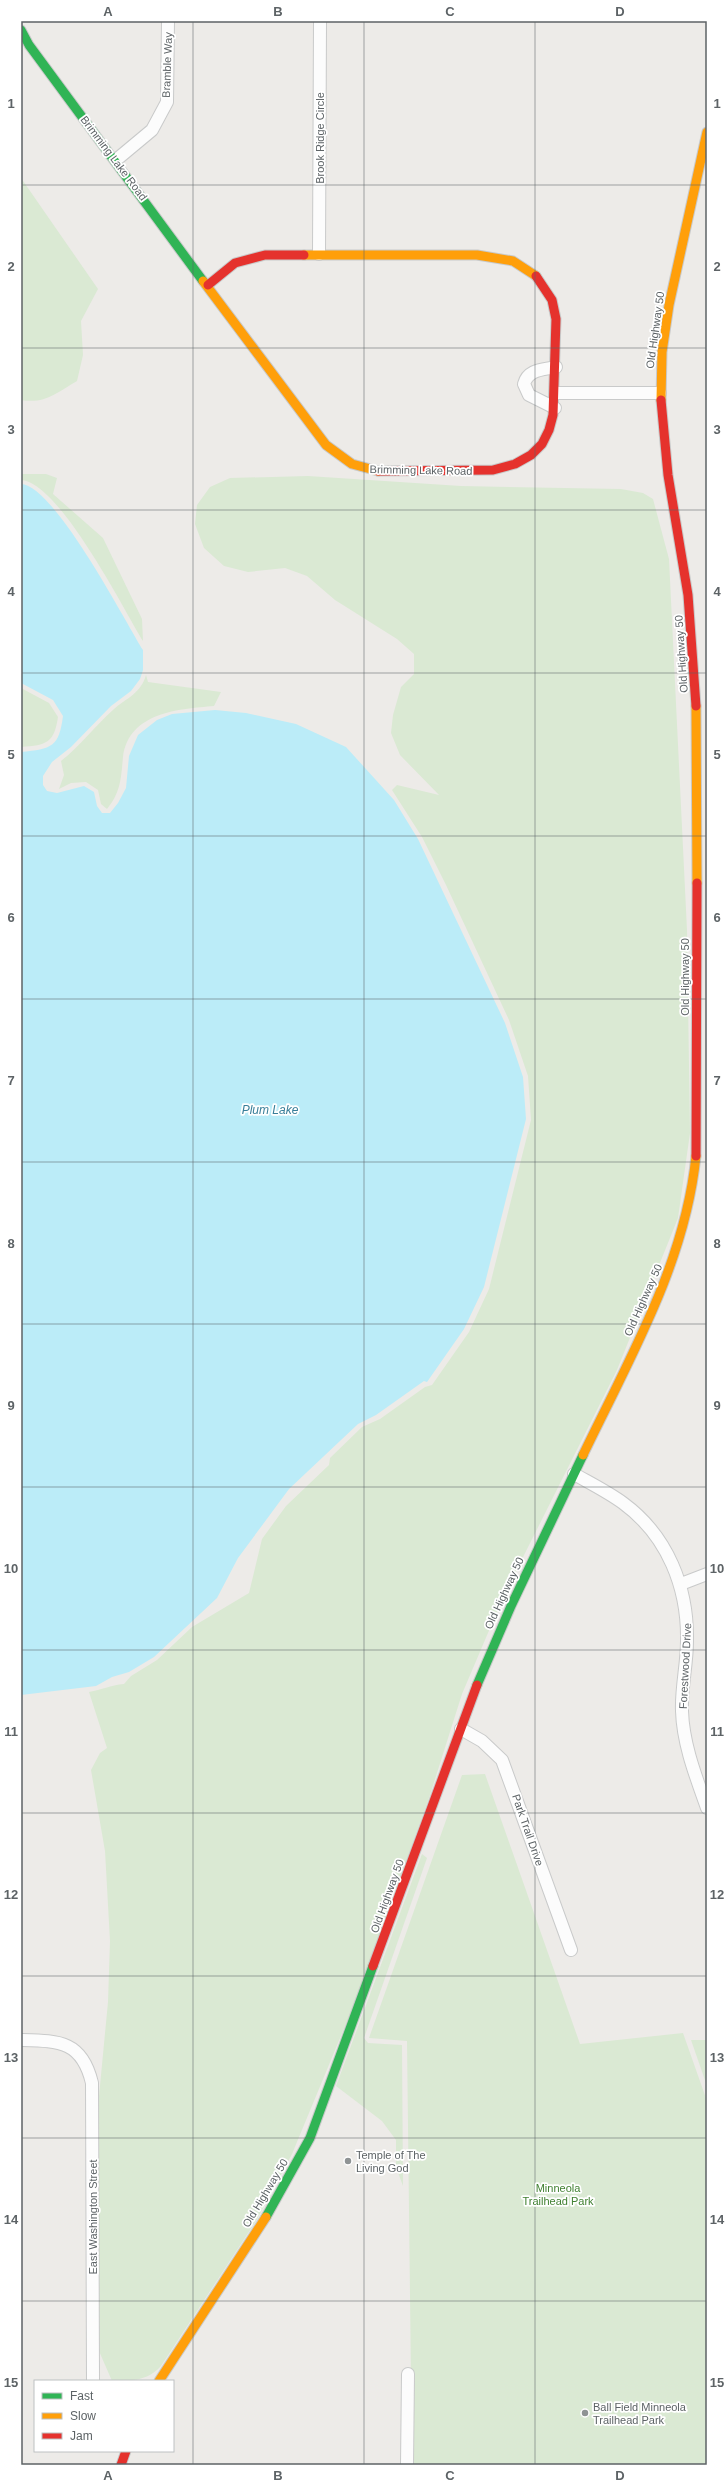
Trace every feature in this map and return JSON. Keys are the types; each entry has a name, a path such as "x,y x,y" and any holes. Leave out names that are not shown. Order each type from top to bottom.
{"main road":[{"name":"Brimming Lake Road","path":"21,30 29,45 116,160 330,451 358,468 377,471 493,470 507,468 519,463 539,448 550,428 558,393 556,367 556,313 552,300 536,276 513,261 477,255 265,255 245,259 235,263 208,285"},
{"name":"Old Highway 50","path":"160,2380 266,2216 310,2138 485,1663 507,1613 664,1285 681,1242 692,1199 698,1132 696,699 692,640 680,547 666,465 660,393 662,352 669,305 707,132"},
{"path":"696,797 707,797"},
{"path":"121,2465 126,2452"}],"street":[{"name":"Bramble Way","path":"116,160 152,130 167,102 168,21"},
{"name":"Brook Ridge Circle","path":"319,254 320,21"},
{"path":"555,408 529,395 524,384 528,375 532,372 556,367"},
{"path":"558,393 660,393"},
{"name":"Forestwood Drive","path":"574,1474 623,1503 636,1514 661,1544 681,1584 687,1618 687,1644 682,1684 684,1730 707,1808"},
{"path":"681,1584 707,1574"},
{"name":"Park Trail Drive","path":"461,1729 482,1742 502,1760 571,1950"},
{"name":"East Washington Street","path":"21,2040 62,2043 75,2050 88,2066 92,2083 94,2113 93,2380"},
{"path":"407,2465 408,2374"}],"green space":[{"path":"21,178 98,289 81,321 83,355 77,381 44,399 30,401 21,400"},
{"path":"21,474 46,474 57,478 53,494 103,538 142,619 143,641 106,576 71,523 53,501 36,486 21,480"},
{"path":"308,476 461,486 621,489 643,493 653,499 669,559 687,930 690,1133 678,1218 617,1370 505,1593 462,1694 430,1795 355,2002 292,2154 256,2221 161,2366 150,2375 139,2379 112,2380 99,2351 99,2096 108,2002 110,1941 105,1851 91,1770 100,1753 107,1748 89,1692 114,1685 124,1684 131,1676 157,1660 192,1627 249,1593 262,1539 286,1506 329,1465 330,1458 362,1427 380,1419 425,1387 432,1385 469,1332 489,1289 531,1120 528,1076 509,1020 422,837 392,790 397,785 439,795 400,755 391,733 393,715 401,687 414,674 414,654 397,639 335,600 307,576 285,568 248,572 224,566 204,548 195,524 197,505 210,487 230,478"},
{"path":"146,675 148,682 221,692 214,706 171,712 145,722 135,730 127,742 123,757 118,791 107,809 101,804 98,790 86,782 71,783 59,789 64,775 61,761 75,749 114,709 137,691"},
{"path":"21,688 49,703 58,717 54,732 48,741 37,745 21,747"},
{"name":"Minneola Trailhead Park","path":"485,1774 580,2044 683,2033 707,2101 707,2465 412,2465 407,2041 369,2038 462,1775"},
{"path":"422,1854 427,1858 364,2038 368,2043 402,2045 403,2186 396,2167 396,2140 382,2121 336,2086"},
{"path":"691,2040 707,2040 707,2086"}],"water":[{"name":"Plum Lake","path":"21,484 35,490 51,506 69,529 105,584 143,650 143,670 140,679 131,691 111,706 71,747 52,762 43,776 43,785 47,791 57,793 84,786 94,792 97,806 102,813 110,813 118,803 126,788 129,756 138,735 157,720 172,714 215,710 246,713 296,724 346,747 394,800 418,839 505,1023 523,1077 526,1119 484,1287 464,1329 427,1382 424,1381 376,1415 358,1424 289,1489 238,1558 217,1598 154,1657 129,1672 112,1677 96,1686 21,1695 21,752 40,749 52,744 59,734 63,716 53,700 21,683"}],"traffic: fast":[{"path":"21,30 29,45 203,281"},
{"path":"477,1685 511,1606 583,1455"},
{"path":"266,2217 310,2138 373,1966"}],"traffic: slow":[{"path":"661,400 662,352 669,305 707,132"},
{"path":"304,255 477,255 513,261 536,276"},
{"path":"203,281 326,445 352,464 378,471"},
{"path":"696,706 697,883"},
{"path":"583,1455 636,1347 668,1273 690,1196 696,1156"},
{"path":"160,2380 266,2217"}],"traffic: jam":[{"path":"208,285 235,263 265,255 304,255"},
{"path":"378,471 493,470 515,464 531,455 542,444 549,430 553,415 556,319 552,300 536,276"},
{"path":"661,400 668,475 688,595 696,706"},
{"path":"696,1156 697,883"},
{"path":"373,1966 477,1685"},
{"path":"121,2465 126,2452"}],"place":[{"name":"Temple of The Living God","path":"348,2161"},
{"name":"Ball Field Minneola Trailhead Park","path":"585,2413"}]}
